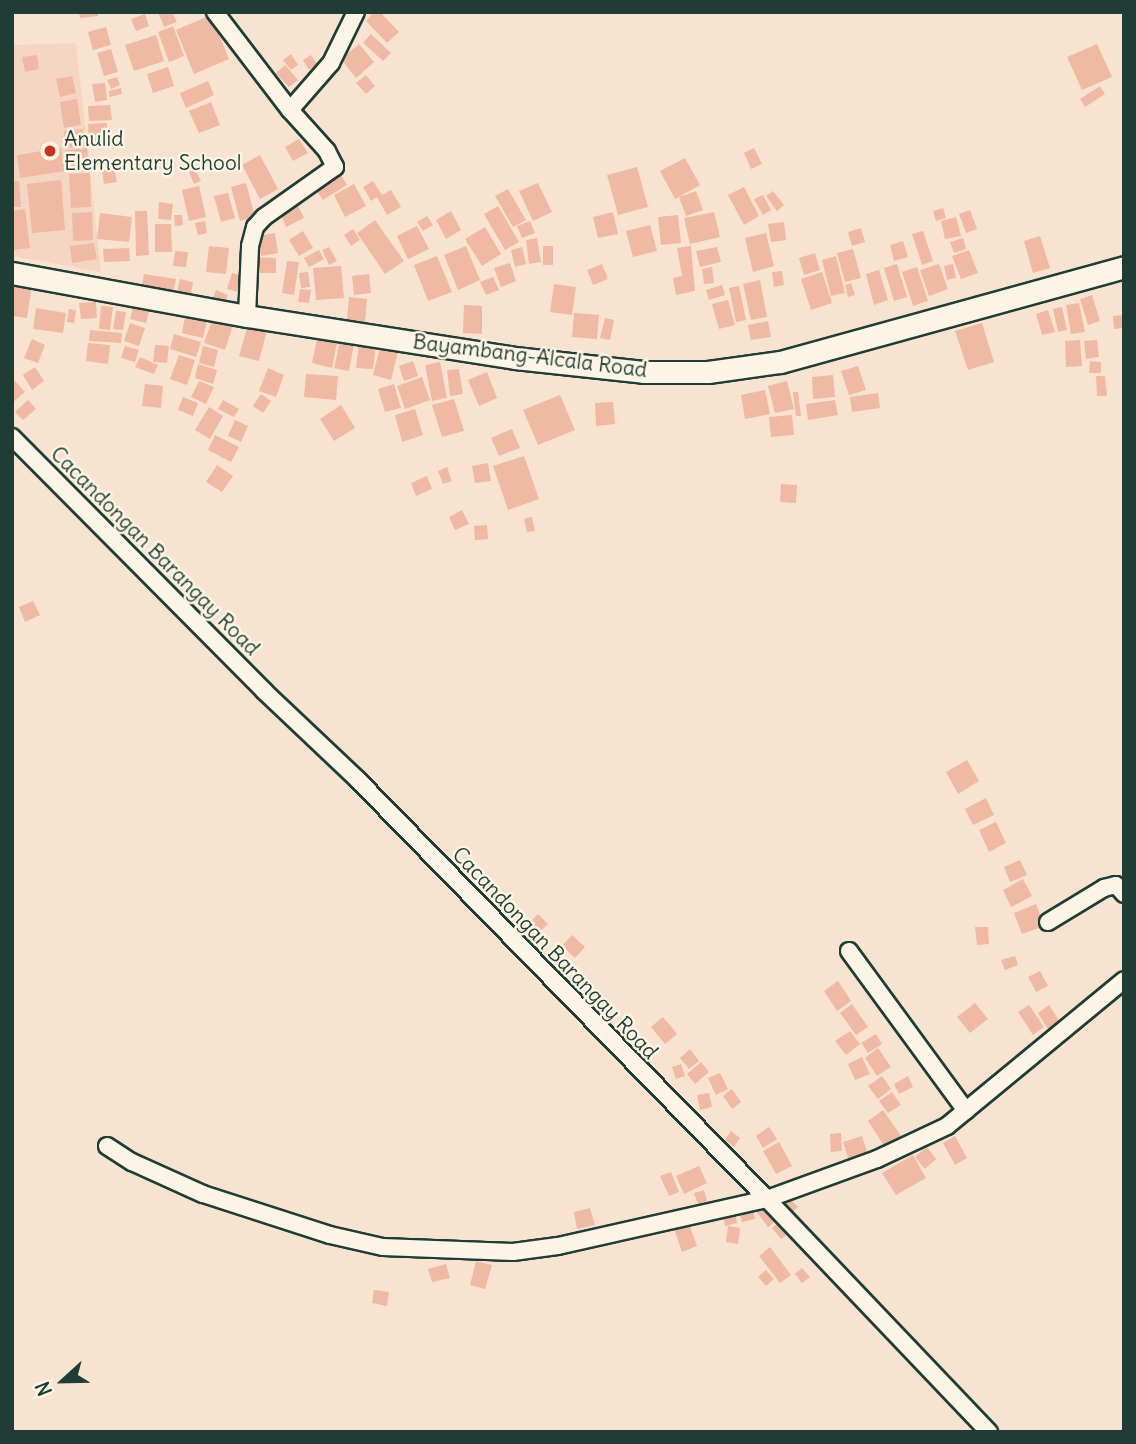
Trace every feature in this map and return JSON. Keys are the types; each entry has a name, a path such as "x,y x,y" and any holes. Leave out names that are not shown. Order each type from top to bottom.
{"main road":[{"name":"Bayambang-Alcala Road","path":"12,273 247,316 569,365 643,372 708,372 780,362 1124,267"}],"street":[{"path":"215,12 290,110 327,151 335,167 254,227 250,246 247,316"},
{"path":"290,110 331,63 356,12"},
{"name":"Cacandongan Barangay Road","path":"12,437 264,691 358,780 767,1199 989,1432"},
{"path":"1048,922 1104,888 1116,885 1124,894"},
{"path":"849,950 966,1111"},
{"path":"107,1146 132,1162 203,1194 330,1235 383,1247 513,1252 558,1246 767,1199 916,1143 966,1111 1124,980"}],"shaded area":[{"name":"Anulid Elementary School","path":"76,43 101,272 12,256 12,45"}],"building":[{"path":"79,12 98,12 98,16 80,18"},
{"path":"158,12 172,12 177,22 164,27"},
{"path":"374,12 380,12 399,32 387,43 366,21"},
{"path":"145,14 149,26 136,31 131,19"},
{"path":"211,15 229,59 194,74 176,30"},
{"path":"173,26 184,56 169,62 158,32"},
{"path":"106,27 111,45 93,50 88,32"},
{"path":"371,34 391,53 383,61 363,43"},
{"path":"156,35 164,61 134,71 125,45"},
{"path":"359,44 374,62 356,78 341,59"},
{"path":"1097,44 1112,77 1082,90 1067,57"},
{"path":"111,49 118,72 104,76 97,53"},
{"path":"291,54 298,65 291,70 283,60"},
{"path":"37,55 39,69 25,72 22,57"},
{"path":"311,55 317,64 309,70 303,60"},
{"path":"285,65 298,80 289,87 276,73"},
{"path":"168,67 174,86 153,93 147,74"},
{"path":"366,75 375,86 366,94 356,83"},
{"path":"72,76 76,93 60,97 56,79"},
{"path":"117,77 120,85 111,89 107,80"},
{"path":"208,81 214,95 186,108 180,93"},
{"path":"105,83 107,100 95,102 92,84"},
{"path":"1100,86 1105,94 1085,107 1080,99"},
{"path":"121,88 122,94 110,97 109,91"},
{"path":"77,99 81,125 64,128 60,102"},
{"path":"211,102 220,125 199,133 189,111"},
{"path":"110,105 112,120 89,121 88,106"},
{"path":"107,123 107,146 89,147 88,124"},
{"path":"83,129 85,146 65,148 64,131"},
{"path":"299,139 308,153 293,161 285,147"},
{"path":"61,148 65,171 20,178 17,155"},
{"path":"87,148 89,169 67,171 65,150"},
{"path":"754,148 762,164 751,169 744,153"},
{"path":"260,155 278,189 260,199 242,165"},
{"path":"685,158 700,185 675,199 660,171"},
{"path":"637,167 648,207 618,215 607,175"},
{"path":"114,168 117,182 104,184 102,170"},
{"path":"195,169 201,181 194,184 189,172"},
{"path":"90,173 91,207 71,208 69,174"},
{"path":"340,174 347,185 323,200 316,190"},
{"path":"61,180 65,230 32,233 27,184"},
{"path":"12,181 19,181 21,207 12,207"},
{"path":"373,181 382,195 391,190 401,207 387,215 377,197 371,201 363,187"},
{"path":"246,183 255,217 240,221 231,187"},
{"path":"538,183 552,212 533,221 519,191"},
{"path":"354,184 366,206 345,217 334,195"},
{"path":"199,186 206,217 189,221 182,190"},
{"path":"744,187 759,216 744,225 728,195"},
{"path":"508,189 526,220 513,227 495,196"},
{"path":"696,191 703,210 686,216 679,197"},
{"path":"773,191 784,205 777,211 766,196"},
{"path":"228,193 235,218 221,222 214,196"},
{"path":"763,195 771,210 763,215 754,199"},
{"path":"159,202 173,204 171,220 158,219"},
{"path":"298,206 304,218 286,227 281,215"},
{"path":"498,206 519,242 505,250 484,214"},
{"path":"943,208 946,218 936,221 933,211"},
{"path":"25,209 30,248 12,250 12,211"},
{"path":"970,210 977,229 966,233 959,214"},
{"path":"135,211 147,211 149,255 136,256"},
{"path":"451,211 461,230 446,239 436,220"},
{"path":"92,212 93,240 73,241 72,213"},
{"path":"613,212 618,234 598,238 593,217"},
{"path":"714,212 720,237 690,244 684,218"},
{"path":"100,213 132,217 129,242 97,239"},
{"path":"174,215 182,215 183,225 175,226"},
{"path":"678,215 681,243 661,245 658,217"},
{"path":"427,216 433,225 423,231 417,222"},
{"path":"956,217 961,236 945,239 941,221"},
{"path":"375,220 404,261 385,274 357,233"},
{"path":"205,221 207,233 198,235 195,223"},
{"path":"530,221 535,233 522,238 517,226"},
{"path":"784,222 786,240 771,242 768,224"},
{"path":"155,224 171,224 172,252 155,252"},
{"path":"650,225 657,251 633,257 626,231"},
{"path":"417,226 429,249 408,259 397,236"},
{"path":"485,227 501,254 482,266 465,239"},
{"path":"861,228 865,242 852,246 848,232"},
{"path":"353,229 360,240 351,246 344,235"},
{"path":"303,231 313,248 299,256 289,240"},
{"path":"923,231 933,261 922,265 912,234"},
{"path":"275,233 278,253 261,256 257,236"},
{"path":"766,233 774,266 753,272 745,238"},
{"path":"1040,236 1050,268 1033,273 1024,241"},
{"path":"537,238 541,262 529,264 526,240"},
{"path":"963,238 966,249 954,253 950,242"},
{"path":"903,241 908,257 894,261 890,245"},
{"path":"94,243 97,259 72,263 70,246"},
{"path":"209,246 229,248 226,274 206,272"},
{"path":"466,246 480,280 458,290 444,255"},
{"path":"543,246 553,246 553,265 543,265"},
{"path":"691,246 695,291 676,295 673,278 682,276 677,248"},
{"path":"329,247 337,261 329,265 322,250"},
{"path":"522,247 526,264 515,267 511,250"},
{"path":"717,247 721,262 700,267 696,251"},
{"path":"129,248 130,261 104,262 103,249"},
{"path":"853,249 861,278 845,282 837,253"},
{"path":"319,250 324,259 309,267 304,258"},
{"path":"969,250 978,273 961,279 952,256"},
{"path":"175,251 188,252 186,267 173,266"},
{"path":"815,253 820,270 804,275 799,258"},
{"path":"437,256 452,292 428,301 414,265"},
{"path":"836,256 845,293 831,296 822,260"},
{"path":"254,257 276,258 276,273 254,273"},
{"path":"287,261 299,262 294,295 282,293"},
{"path":"510,263 516,281 501,287 494,268"},
{"path":"602,264 608,279 593,285 587,270"},
{"path":"897,264 907,297 894,301 884,268"},
{"path":"939,264 948,289 929,296 920,270"},
{"path":"953,264 956,278 947,280 944,266"},
{"path":"341,266 344,298 316,300 313,268"},
{"path":"712,267 714,283 704,284 702,269"},
{"path":"917,267 928,301 913,306 902,272"},
{"path":"879,270 888,300 874,305 866,274"},
{"path":"782,271 784,285 774,287 772,272"},
{"path":"308,272 310,287 301,288 299,273"},
{"path":"822,272 832,303 811,310 801,279"},
{"path":"232,273 243,276 238,292 227,289"},
{"path":"144,274 176,279 173,292 142,287"},
{"path":"369,274 371,293 354,295 352,276"},
{"path":"493,277 499,290 486,295 480,282"},
{"path":"180,279 193,282 190,299 176,296"},
{"path":"760,280 767,317 751,320 743,284"},
{"path":"12,282 32,285 27,318 12,316"},
{"path":"851,283 855,295 848,297 845,285"},
{"path":"554,284 576,287 572,315 550,312"},
{"path":"722,285 725,295 709,300 706,290"},
{"path":"739,286 746,320 736,322 729,288"},
{"path":"300,289 311,290 309,303 298,302"},
{"path":"216,290 228,295 224,306 212,301"},
{"path":"1092,295 1100,321 1088,325 1080,299"},
{"path":"349,297 367,299 365,322 347,320"},
{"path":"728,300 735,325 719,329 712,304"},
{"path":"96,302 97,318 81,319 79,303"},
{"path":"134,303 150,307 146,323 130,319"},
{"path":"1079,303 1085,332 1071,334 1066,305"},
{"path":"464,305 482,306 482,334 463,333"},
{"path":"101,306 113,307 110,330 99,329"},
{"path":"1062,307 1067,330 1058,332 1053,309"},
{"path":"36,308 66,313 63,333 33,329"},
{"path":"69,309 76,310 74,323 67,322"},
{"path":"1048,310 1055,332 1042,335 1036,314"},
{"path":"116,311 126,312 123,330 113,329"},
{"path":"215,312 235,319 225,350 204,343"},
{"path":"574,313 599,315 597,339 572,337"},
{"path":"1124,315 1124,328 1114,329 1113,316"},
{"path":"185,317 207,321 203,338 182,333"},
{"path":"605,318 614,320 610,340 600,338"},
{"path":"768,321 771,337 751,340 748,325"},
{"path":"130,323 145,328 139,346 124,341"},
{"path":"982,323 994,362 968,370 955,331"},
{"path":"248,325 267,330 259,361 239,356"},
{"path":"90,330 122,333 121,343 89,341"},
{"path":"174,334 201,342 196,357 170,349"},
{"path":"32,339 45,345 38,363 24,358"},
{"path":"317,339 337,343 332,368 312,363"},
{"path":"1080,340 1082,366 1066,367 1065,341"},
{"path":"1097,340 1099,357 1086,359 1084,341"},
{"path":"340,341 354,344 349,371 334,368"},
{"path":"88,343 110,345 108,364 86,361"},
{"path":"359,343 376,345 373,369 356,368"},
{"path":"155,345 169,346 167,363 153,362"},
{"path":"125,346 139,350 135,362 121,358"},
{"path":"203,346 218,350 214,367 199,363"},
{"path":"380,347 398,352 391,380 373,375"},
{"path":"179,355 195,360 187,385 170,379"},
{"path":"140,357 158,365 154,374 135,367"},
{"path":"413,361 418,376 404,381 399,366"},
{"path":"1090,361 1101,362 1101,373 1089,373"},
{"path":"440,362 447,398 432,401 425,365"},
{"path":"198,364 217,370 213,384 195,378"},
{"path":"858,366 866,390 849,395 841,371"},
{"path":"35,367 44,381 32,390 23,375"},
{"path":"268,368 284,375 276,397 259,391"},
{"path":"459,369 463,394 450,396 447,370"},
{"path":"487,372 497,398 479,406 468,380"},
{"path":"306,374 338,376 336,400 304,397"},
{"path":"833,375 835,397 813,399 812,377"},
{"path":"1096,376 1105,376 1107,396 1097,396"},
{"path":"422,377 430,400 405,409 397,386"},
{"path":"12,378 25,392 12,403"},
{"path":"199,381 214,387 206,404 191,397"},
{"path":"787,381 794,409 775,413 768,386"},
{"path":"145,384 163,386 161,408 142,406"},
{"path":"394,384 401,408 385,412 378,389"},
{"path":"765,390 770,414 745,419 741,395"},
{"path":"793,392 798,392 801,416 796,416"},
{"path":"878,393 880,408 852,412 850,397"},
{"path":"261,394 271,401 263,413 253,406"},
{"path":"560,395 575,430 538,445 523,410"},
{"path":"183,397 198,403 193,416 178,410"},
{"path":"454,399 464,431 442,437 432,405"},
{"path":"28,400 36,409 23,420 15,412"},
{"path":"223,400 239,409 234,417 218,409"},
{"path":"835,400 838,415 808,420 806,404"},
{"path":"613,402 615,424 596,426 595,403"},
{"path":"341,405 355,428 334,441 320,419"},
{"path":"209,407 223,416 210,439 195,430"},
{"path":"415,409 423,435 402,442 395,415"},
{"path":"792,415 794,435 771,437 769,417"},
{"path":"235,420 248,426 241,442 228,436"},
{"path":"512,429 520,448 499,456 491,438"},
{"path":"215,435 239,447 231,462 208,450"},
{"path":"524,456 539,499 508,510 493,466"},
{"path":"488,463 491,481 475,483 472,466"},
{"path":"217,465 233,476 222,492 206,482"},
{"path":"447,467 452,481 443,484 438,471"},
{"path":"427,476 432,489 416,496 411,483"},
{"path":"781,484 797,485 796,503 780,502"},
{"path":"462,510 469,524 455,530 449,517"},
{"path":"532,517 535,531 527,532 524,519"},
{"path":"487,525 488,539 475,540 474,526"},
{"path":"33,601 40,615 25,622 19,607"},
{"path":"967,760 979,781 958,794 946,772"},
{"path":"986,798 994,815 973,825 965,809"},
{"path":"996,822 1006,843 989,852 979,830"},
{"path":"1020,860 1027,875 1010,882 1004,867"},
{"path":"1023,879 1032,896 1011,907 1003,890"},
{"path":"1036,904 1044,926 1022,934 1014,913"},
{"path":"538,914 548,924 538,933 528,924"},
{"path":"975,927 988,927 989,944 977,945"},
{"path":"572,935 585,947 575,958 562,946"},
{"path":"1015,956 1018,965 1005,970 1001,960"},
{"path":"1040,971 1048,986 1036,992 1028,977"},
{"path":"838,981 851,1001 837,1011 824,991"},
{"path":"975,1003 988,1019 970,1033 957,1017"},
{"path":"852,1004 868,1027 856,1035 840,1013"},
{"path":"1029,1005 1044,1027 1033,1035 1018,1012"},
{"path":"1049,1005 1060,1022 1048,1029 1038,1013"},
{"path":"663,1017 677,1034 665,1044 651,1027"},
{"path":"850,1031 860,1044 846,1055 835,1041"},
{"path":"876,1034 882,1044 868,1053 861,1043"},
{"path":"878,1048 891,1067 877,1076 865,1058"},
{"path":"690,1049 699,1061 689,1069 680,1058"},
{"path":"862,1057 870,1074 855,1080 848,1064"},
{"path":"701,1062 709,1072 695,1084 687,1074"},
{"path":"681,1064 685,1076 676,1079 672,1067"},
{"path":"720,1073 728,1089 716,1095 708,1078"},
{"path":"882,1076 891,1089 878,1099 868,1086"},
{"path":"908,1076 913,1087 899,1094 894,1084"},
{"path":"732,1089 741,1102 732,1109 723,1096"},
{"path":"892,1092 901,1105 888,1113 879,1101"},
{"path":"709,1093 712,1107 700,1110 697,1095"},
{"path":"883,1110 901,1136 885,1147 868,1121"},
{"path":"769,1127 777,1139 763,1148 756,1136"},
{"path":"731,1131 740,1138 734,1147 725,1140"},
{"path":"841,1133 842,1151 831,1152 830,1134"},
{"path":"862,1136 870,1161 851,1167 843,1142"},
{"path":"955,1136 967,1158 955,1165 943,1143"},
{"path":"779,1142 792,1166 776,1174 763,1151"},
{"path":"927,1147 936,1159 925,1169 915,1157"},
{"path":"913,1155 926,1178 896,1195 882,1173"},
{"path":"699,1166 707,1183 684,1194 676,1176"},
{"path":"671,1172 679,1192 669,1196 660,1176"},
{"path":"704,1190 707,1201 698,1204 694,1193"},
{"path":"791,1200 798,1207 787,1217 780,1209"},
{"path":"767,1201 780,1218 768,1227 755,1210"},
{"path":"752,1205 755,1219 742,1222 738,1209"},
{"path":"590,1208 595,1225 577,1229 574,1212"},
{"path":"735,1210 737,1223 725,1226 722,1213"},
{"path":"779,1222 788,1234 781,1239 772,1228"},
{"path":"689,1224 697,1246 682,1252 674,1229"},
{"path":"728,1226 740,1228 738,1244 726,1242"},
{"path":"770,1247 791,1275 780,1283 759,1256"},
{"path":"476,1261 492,1265 485,1289 470,1285"},
{"path":"446,1264 450,1278 432,1282 428,1269"},
{"path":"802,1268 810,1277 802,1283 795,1274"},
{"path":"766,1270 774,1279 766,1286 758,1277"},
{"path":"374,1290 389,1292 387,1306 372,1303"}],"place":[{"name":"Anulid Elementary School","path":"50,151"}]}
